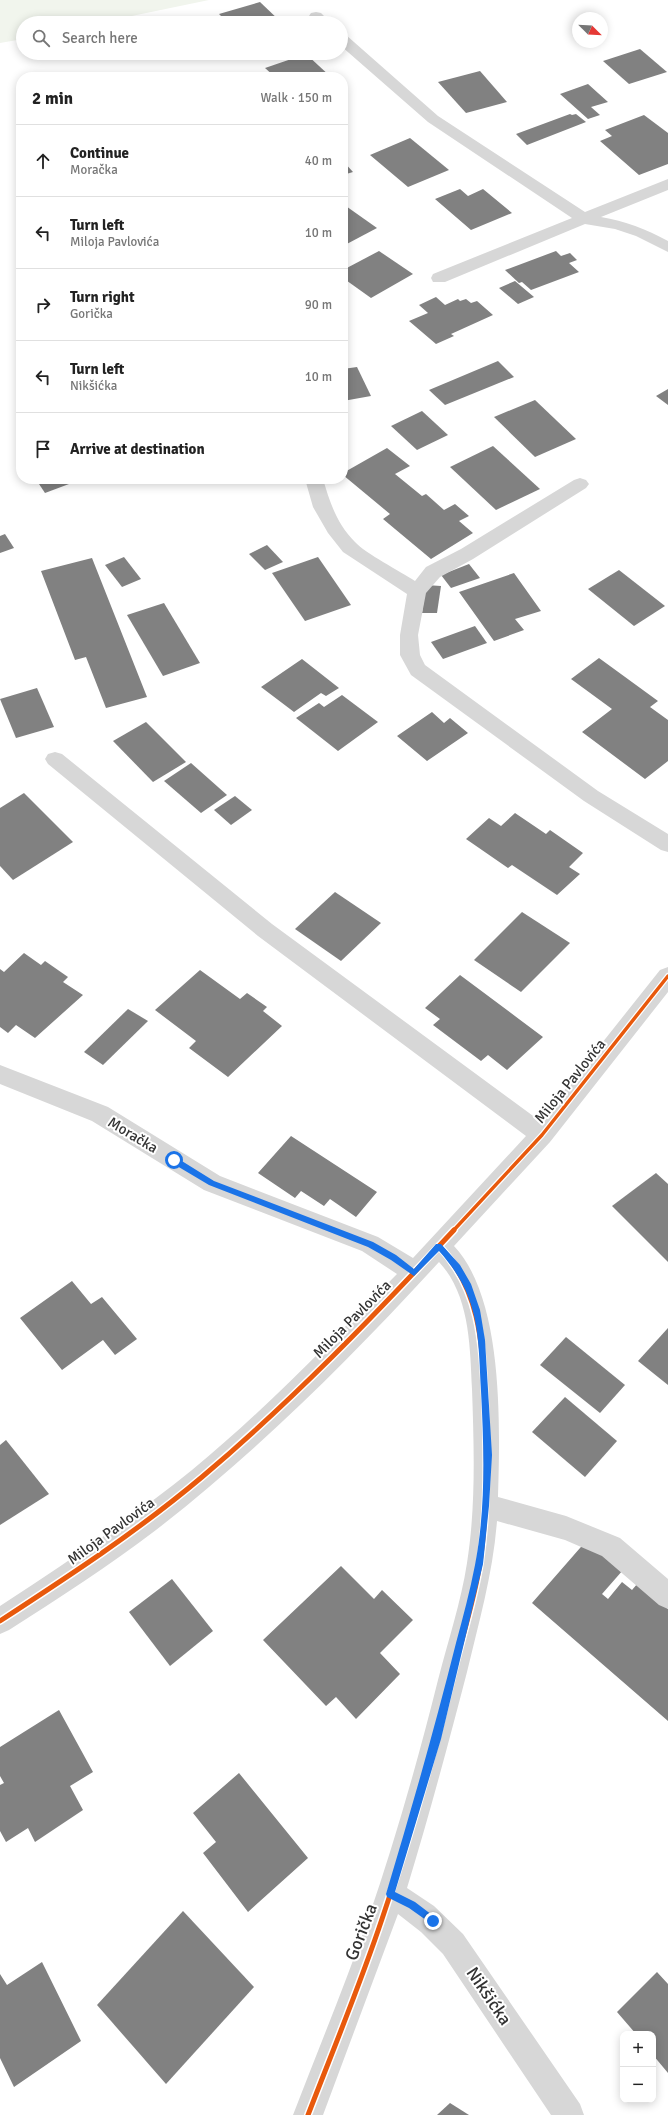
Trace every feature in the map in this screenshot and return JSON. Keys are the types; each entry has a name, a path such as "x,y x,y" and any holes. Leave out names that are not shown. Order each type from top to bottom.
{"street":[{"path":"348,44 433,119 584,219 618,225 642,233 668,247"},
{"path":"439,278 668,184"},
{"path":"315,484 322,507 334,528 349,548 417,591"},
{"path":"580,484 467,554 432,572 417,591 409,634 410,655 418,670 591,796 668,844"},
{"path":"55,759 265,930 542,1135"},
{"name":"Miloja Pavlovića","path":"0,1621 94,1560 202,1477 303,1386 414,1273 542,1135 668,976"},
{"name":"Moračka","path":"0,1074 100,1114 134,1133 212,1183 370,1244 394,1258 414,1273"},
{"name":"Gorička","path":"308,2115 390,1894 437,1739 479,1564 486,1506 488,1455 482,1340 477,1310 468,1284 457,1267 439,1246"},
{"path":"486,1506 566,1528 611,1547 668,1596"},
{"name":"Nikšićka","path":"390,1894 412,1905 433,1921 453,1944 569,2115"}],"shaded area":[{"path":"0,0 209,0 132,16 16,16 16,40 0,43"}],"building":[{"path":"260,2 275,16 221,16 219,14"},
{"path":"640,49 667,72 629,84 603,61"},
{"path":"288,60 313,60 326,72 269,72 265,68"},
{"path":"480,71 507,102 466,113 438,82"},
{"path":"588,84 608,102 591,107 600,115 588,119 560,94"},
{"path":"570,114 576,114 586,122 527,145 516,134"},
{"path":"644,115 668,133 668,164 639,175 600,141 612,136 605,130"},
{"path":"410,138 449,170 408,187 370,155"},
{"path":"348,166 353,172 348,174"},
{"path":"460,189 468,196 483,189 512,213 471,230 435,199"},
{"path":"348,208 377,228 348,243"},
{"path":"379,251 413,274 371,298 348,282 348,267"},
{"path":"556,251 561,256 570,253 577,260 569,263 579,272 531,290 522,282 519,283 505,270"},
{"path":"515,281 534,297 518,304 499,288"},
{"path":"436,297 445,305 458,299 460,301 466,299 471,303 477,301 493,315 451,334 454,336 436,344 409,321 428,313 419,305"},
{"path":"498,361 514,377 445,405 429,390"},
{"path":"357,367 371,396 348,400 348,368"},
{"path":"668,389 668,405 656,396"},
{"path":"535,400 576,439 535,457 494,417"},
{"path":"422,411 448,435 417,450 391,426"},
{"path":"493,446 540,489 496,510 450,467"},
{"path":"387,448 410,466 395,474 422,496 426,494 444,510 455,504 469,516 459,521 473,533 431,559 383,519 390,514 348,479 348,470"},
{"path":"39,484 69,484 45,493"},
{"path":"5,534 14,548 0,553 0,536"},
{"path":"267,545 283,562 265,570 249,554"},
{"path":"124,557 141,579 122,587 105,565"},
{"path":"318,557 351,605 305,621 272,573"},
{"path":"92,558 147,697 106,708 86,657 75,660 41,571"},
{"path":"469,564 480,578 451,588 441,575"},
{"path":"619,570 665,606 634,626 588,589"},
{"path":"514,573 541,611 515,619 524,630 494,641 459,592"},
{"path":"426,585 441,586 437,613 422,613"},
{"path":"164,603 200,663 163,676 127,615"},
{"path":"475,626 487,643 443,659 431,642"},
{"path":"599,658 658,701 650,707 668,720 668,761 645,779 582,732 612,709 571,679"},
{"path":"302,659 339,688 326,696 321,693 294,712 261,687"},
{"path":"37,688 54,727 16,738 0,699"},
{"path":"342,695 378,722 338,751 296,718 319,703 324,707"},
{"path":"432,712 444,723 450,718 468,733 427,761 397,736"},
{"path":"146,722 186,762 153,782 113,741"},
{"path":"191,763 227,795 201,813 164,781"},
{"path":"24,793 73,842 13,880 0,866 0,808"},
{"path":"235,796 252,810 231,825 214,810"},
{"path":"515,813 546,834 550,830 583,853 569,867 580,874 557,895 512,865 508,868 466,839 489,818 501,826"},
{"path":"335,892 381,923 341,961 295,929"},
{"path":"522,912 570,943 521,992 474,960"},
{"path":"24,953 41,965 45,961 68,977 63,982 83,995 35,1038 16,1025 8,1033 0,1027 0,969 4,972"},
{"path":"200,970 240,999 247,993 267,1007 263,1011 282,1026 228,1077 189,1048 196,1041 155,1010"},
{"path":"460,975 543,1037 507,1070 488,1055 481,1061 433,1025 440,1019 425,1008"},
{"path":"128,1009 148,1021 103,1065 84,1052"},
{"path":"291,1136 377,1192 356,1217 330,1199 324,1206 301,1191 295,1198 258,1173"},
{"path":"656,1173 668,1184 668,1262 612,1206"},
{"path":"72,1281 91,1304 102,1297 137,1339 115,1355 103,1340 62,1370 20,1318"},
{"path":"668,1328 668,1385 638,1361"},
{"path":"566,1337 625,1385 600,1413 540,1365"},
{"path":"565,1397 617,1441 585,1477 532,1432"},
{"path":"6,1440 49,1494 0,1525 0,1445"},
{"path":"587,1540 623,1570 602,1594 608,1599 622,1582 632,1590 638,1583 668,1609 668,1721 532,1603"},
{"path":"341,1566 374,1599 382,1590 413,1620 380,1653 400,1674 356,1719 336,1697 326,1706 263,1640"},
{"path":"172,1579 213,1631 170,1666 129,1612"},
{"path":"59,1710 93,1772 70,1786 83,1810 35,1842 28,1828 6,1842 0,1831 0,1785 4,1783 0,1776 0,1747"},
{"path":"239,1773 308,1858 248,1912 203,1853 216,1842 193,1813"},
{"path":"183,1911 254,1987 166,2084 97,2005"},
{"path":"42,1962 81,2041 14,2087 0,2058 0,1974 7,1985"},
{"path":"657,1972 668,1984 668,2073 656,2059 656,2031 633,2031 617,2012"},
{"path":"450,2103 469,2115 437,2115"}],"cycle path":[{"path":"0,1621 94,1560 147,1521 202,1477 303,1386 414,1273 542,1135 668,976"},
{"path":"308,2115 372,1949 400,1866 439,1728 471,1604 480,1562 486,1496 486,1430 479,1329 470,1293 462,1276 452,1260 439,1246"}],"route":[{"path":"174,1160 212,1183 370,1244 394,1258 414,1273 439,1246 448,1254 468,1284 477,1310 482,1340 488,1455 486,1506 479,1564 437,1739 390,1894 412,1905 433,1921"}]}
